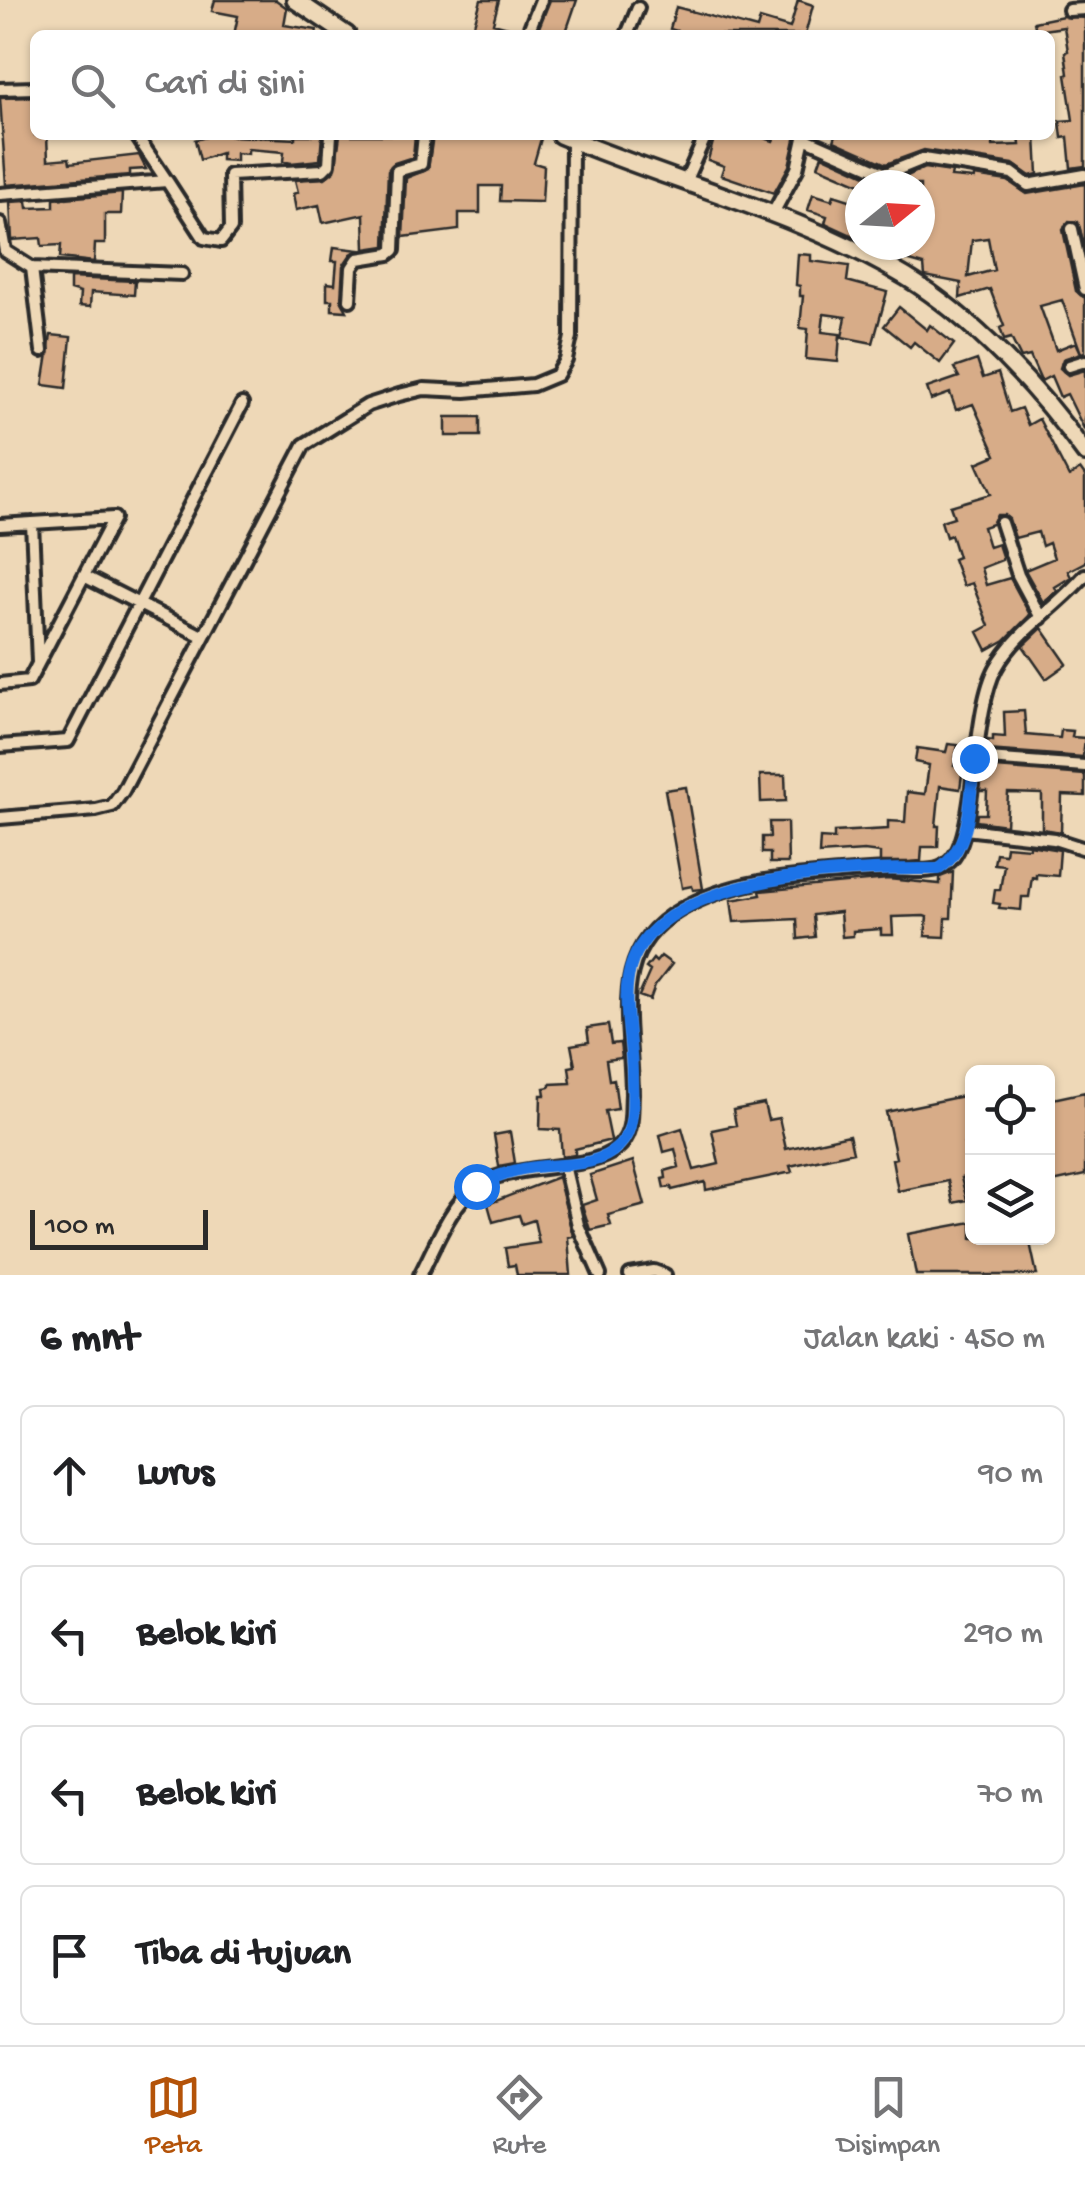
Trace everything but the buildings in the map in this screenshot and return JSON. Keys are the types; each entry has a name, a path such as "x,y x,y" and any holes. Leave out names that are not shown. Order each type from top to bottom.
{"main road":[{"path":"295,0 320,7 341,30"},
{"path":"578,140 772,215 875,260 934,296 970,325 1084,449"}],"street":[{"path":"529,30 540,0"},
{"path":"629,30 638,8"},
{"path":"1069,10 1085,9"},
{"path":"0,89 30,88"},
{"path":"139,140 204,238 221,242 232,228 230,175 327,168 330,140"},
{"path":"350,300 352,268 358,259 389,254 396,245 397,170 421,164 423,140"},
{"path":"0,818 112,806 304,445 368,405 399,395 424,390 533,385 558,375 571,336 575,140"},
{"path":"684,182 704,140"},
{"path":"772,215 797,169 803,140"},
{"path":"811,140 886,174 923,159 1012,173 1028,185 1085,176"},
{"path":"0,194 167,181"},
{"path":"0,223 5,250 32,268 182,274"},
{"path":"1072,230 1085,289"},
{"path":"32,268 42,351"},
{"path":"1069,366 1085,361"},
{"path":"0,746 68,741 242,404"},
{"path":"0,525 114,518 28,681 0,684"},
{"path":"32,523 38,663"},
{"path":"1000,523 1018,575 1041,618"},
{"path":"420,1275 448,1221 476,1186 518,1170 608,1155 624,1141 629,1130 632,1068 630,974 638,950 664,920 699,901 758,882 890,869 939,869 958,851 974,758 996,668 1085,575"},
{"path":"84,576 202,636"},
{"path":"974,758 1085,766"},
{"path":"965,828 1054,840 1085,849"},
{"path":"564,1165 578,1225 600,1275"},
{"path":"630,1275 658,1271 665,1275"}],"route":[{"path":"476,1186 518,1170 598,1159 624,1141 631,1116 628,984 638,950 664,920 699,901 758,882 890,869 939,869 958,851 974,758"}]}
